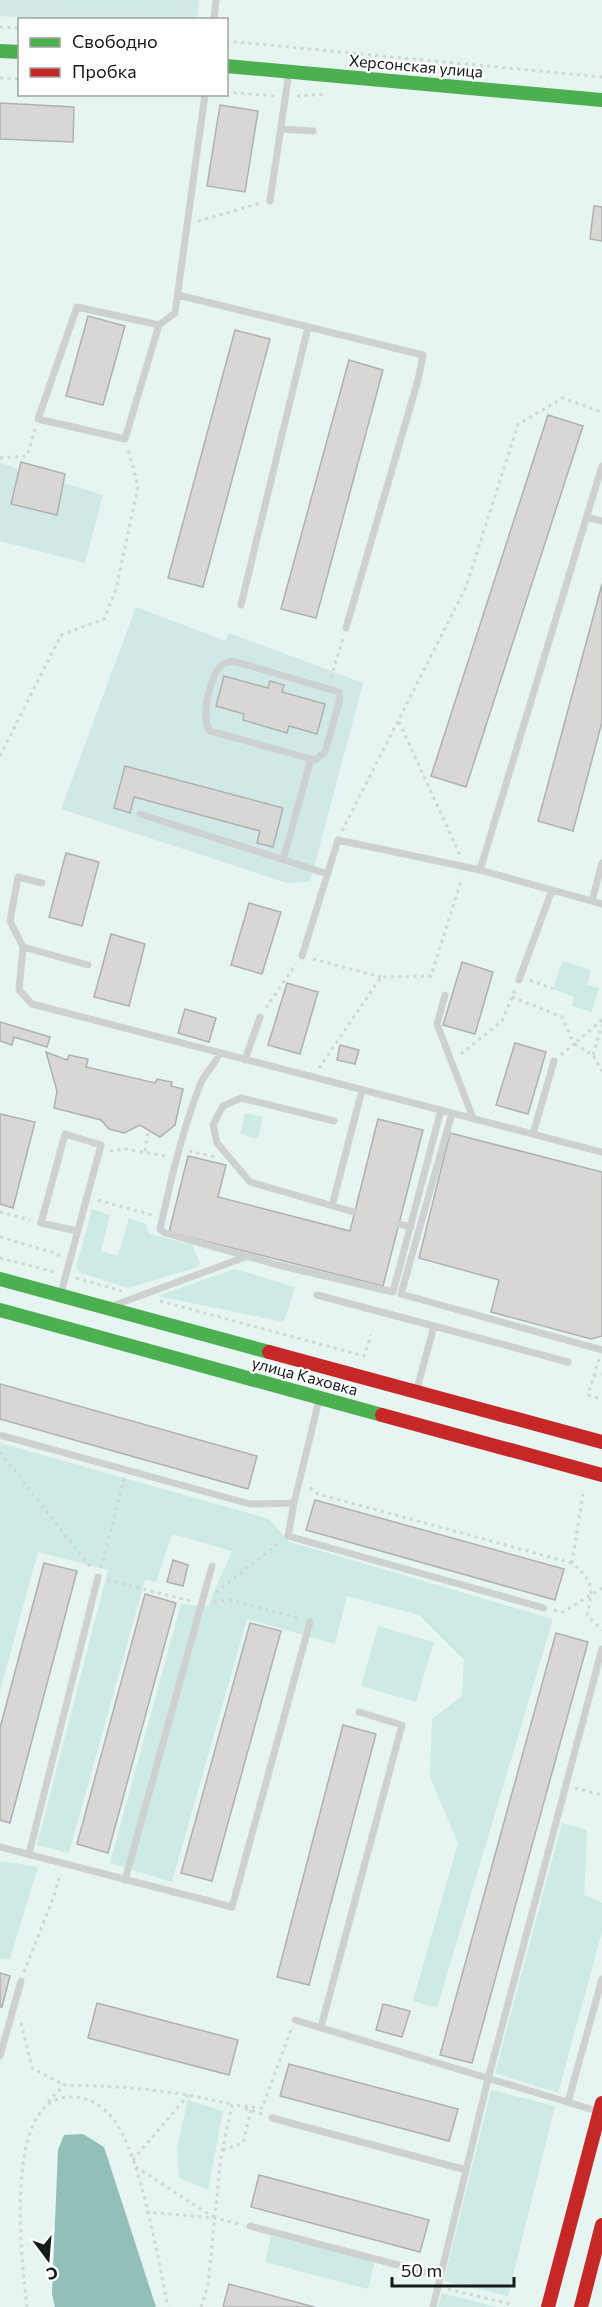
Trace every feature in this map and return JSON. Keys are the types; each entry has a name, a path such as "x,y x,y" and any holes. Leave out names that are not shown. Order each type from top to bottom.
{"main road":[{"path":"0,51 18,52"},
{"name":"Херсонская улица","path":"228,66 602,100"},
{"name":"улица Каховка","path":"0,1279 602,1442"},
{"name":"улица Каховка","path":"0,1310 602,1475"},
{"path":"548,2307 601,2107"},
{"path":"580,2307 602,2225"}],"lane":[{"path":"214,18 216,0"},
{"path":"270,201 289,71"},
{"path":"159,325 78,307 38,419 125,439 159,325 175,313 206,96"},
{"path":"281,129 313,131"},
{"path":"178,295 423,355 418,380 346,628"},
{"path":"241,606 308,327"},
{"path":"480,870 602,466"},
{"path":"586,517 602,521"},
{"path":"233,661 339,692 340,699 326,752 321,758 311,759 210,730 204,720 204,714 216,671 220,666 233,661"},
{"path":"283,860 311,759"},
{"path":"140,814 328,874"},
{"path":"302,956 338,840 480,870 602,904"},
{"path":"592,901 602,863"},
{"path":"42,883 18,877 10,921 23,947 19,990 32,1004 602,1152"},
{"path":"520,978 552,890"},
{"path":"23,947 88,965"},
{"path":"445,994 437,1024 473,1118"},
{"path":"245,1060 260,1017"},
{"path":"219,1054 216,1064 202,1079 178,1148 160,1229 165,1233 248,1256 393,1292 441,1110"},
{"path":"533,1134 554,1061"},
{"path":"332,1206 362,1090"},
{"path":"334,1121 241,1098 223,1106 213,1125 217,1143 250,1182 354,1212"},
{"path":"452,1113 401,1294 602,1350"},
{"path":"60,1296 102,1144 65,1134 41,1223 77,1231"},
{"path":"399,1224 411,1227"},
{"path":"106,1308 248,1256"},
{"path":"317,1295 568,1362"},
{"path":"416,1392 434,1326"},
{"path":"320,1397 288,1536 544,1608"},
{"path":"0,1435 250,1504 294,1503"},
{"path":"125,1880 212,1566"},
{"path":"29,1854 98,1577"},
{"path":"0,1847 232,1907 310,1622"},
{"path":"433,2307 488,2079 602,1649"},
{"path":"321,2028 402,1725 359,1712"},
{"path":"568,2102 602,1979"},
{"path":"0,2056 21,1981"},
{"path":"295,2020 568,2102 601,2107"},
{"path":"272,2118 466,2170"},
{"path":"250,2226 441,2276"}],"path":[{"path":"0,27 18,28"},
{"path":"228,41 602,77"},
{"path":"0,78 18,79"},
{"path":"188,224 270,201"},
{"path":"338,840 466,587 518,424 563,398 602,412"},
{"path":"0,458 27,456 38,419"},
{"path":"0,756 61,635 104,619 116,589 138,486 125,439"},
{"path":"333,672 346,628"},
{"path":"260,1017 302,956 381,977 431,976 466,867 399,721"},
{"path":"312,1077 381,977"},
{"path":"451,1062 502,1021 520,978 553,988"},
{"path":"512,997 562,1017 574,1044 593,1055 602,1071"},
{"path":"554,1061 602,1020"},
{"path":"593,1055 602,1025"},
{"path":"145,1151 148,1130"},
{"path":"178,1148 232,1161"},
{"path":"108,1152 126,1149 145,1151 175,1159"},
{"path":"92,1199 162,1218"},
{"path":"0,1212 41,1223"},
{"path":"0,1237 58,1254 66,1275"},
{"path":"0,1257 364,1356 371,1335"},
{"path":"599,1358 588,1395 602,1399"},
{"path":"594,1376 602,1374"},
{"path":"0,1452 98,1577 202,1604 232,1600 310,1622"},
{"path":"98,1577 122,1487"},
{"path":"572,1563 583,1494"},
{"path":"202,1604 278,1544"},
{"path":"544,1608 563,1612 602,1588"},
{"path":"592,1594 587,1615 602,1630"},
{"path":"577,1789 602,1795"},
{"path":"21,1981 54,1896 62,1863"},
{"path":"16,2001 32,2068 64,2085 190,2093 251,2109 272,2118"},
{"path":"232,2105 262,2108 295,2020"},
{"path":"27,2307 21,2231 24,2161 34,2121 64,2085"},
{"path":"133,2160 190,2093"},
{"path":"45,2105 61,2097 90,2099 114,2120 124,2136 133,2160 168,2307"},
{"path":"201,2307 208,2285 223,2150 232,2105"},
{"path":"223,2150 243,2143 251,2109"},
{"path":"134,2166 214,2218"},
{"path":"146,2212 214,2218 250,2226"},
{"path":"438,2286 510,2304"}],"shaded area":[{"path":"0,0 199,0 197,18 0,16"},
{"path":"42,0 145,0 145,6"},
{"path":"149,0 174,0 174,14 148,12"},
{"path":"0,463 103,495 85,563 0,541"},
{"path":"136,607 226,641 229,633 363,683 310,882 287,883 61,809"},
{"path":"562,961 591,970 587,985 599,988 591,1012 572,1006 574,997 553,989"},
{"path":"245,1113 263,1117 258,1139 240,1134"},
{"path":"92,1209 110,1215 101,1251 118,1256 129,1218 146,1224 149,1234 192,1245 200,1263 198,1267 128,1288 81,1273 76,1268"},
{"path":"235,1269 295,1287 284,1322 157,1296"},
{"path":"0,1443 269,1519 290,1542 553,1619 437,2008 413,2001 458,1843 430,1777 432,1719 462,1696 464,1660 419,1615 347,1596 335,1644 247,1619 172,1882 110,1863 181,1604 208,1606 232,1551 172,1534 156,1582 145,1580 69,1853 37,1845 108,1570 38,1552 0,1691"},
{"path":"378,1626 434,1642 416,1702 361,1686"},
{"path":"562,1823 587,1830 584,1895 602,1903 602,1932 558,2093 495,2073"},
{"path":"0,1861 38,1867 10,1959 0,1959"},
{"path":"491,2090 555,2106 508,2296 444,2281"},
{"path":"188,2100 223,2111 208,2190 179,2178 177,2147"},
{"path":"83,2134 104,2147 156,2307 55,2307 52,2294 58,2150 64,2135"},
{"path":"271,2236 375,2261 368,2289 265,2262"},
{"path":"442,2293 497,2307 438,2307"}],"building":[{"path":"0,103 74,107 73,142 0,139"},
{"path":"220,105 258,111 245,192 207,186"},
{"path":"594,206 602,207 602,241 590,239"},
{"path":"88,316 125,326 103,405 66,396"},
{"path":"235,330 270,339 203,587 168,578"},
{"path":"349,360 383,370 316,618 281,609"},
{"path":"548,415 583,426 466,787 431,776"},
{"path":"21,462 65,474 57,515 11,504"},
{"path":"602,584 602,722 573,831 538,821"},
{"path":"224,676 268,688 270,681 284,685 282,692 325,704 317,734 289,726 287,733 243,720 244,714 216,706"},
{"path":"125,766 283,808 273,847 257,843 260,831 134,797 130,813 114,808"},
{"path":"66,853 99,862 82,926 49,917"},
{"path":"249,903 281,912 262,974 231,965"},
{"path":"111,934 145,944 129,1006 94,997"},
{"path":"462,962 493,972 475,1034 443,1025"},
{"path":"287,983 318,992 300,1054 268,1045"},
{"path":"185,1009 216,1018 209,1042 178,1033"},
{"path":"0,1022 50,1037 47,1047 14,1037 12,1045 0,1041"},
{"path":"515,1043 546,1052 528,1114 496,1105"},
{"path":"340,1045 359,1050 355,1064 337,1060"},
{"path":"46,1052 67,1060 69,1055 88,1059 86,1067 155,1083 157,1079 172,1082 171,1086 183,1089 175,1125 160,1137 140,1125 124,1133 109,1129 101,1120 54,1108 57,1091"},
{"path":"0,1114 35,1122 13,1208 0,1204"},
{"path":"378,1119 423,1130 383,1286 169,1232 188,1156 226,1165 218,1197 350,1231"},
{"path":"450,1133 602,1172 602,1336 591,1339 491,1312 499,1280 419,1258"},
{"path":"0,1384 257,1456 248,1489 0,1419"},
{"path":"315,1500 564,1569 555,1600 306,1530"},
{"path":"173,1560 188,1565 183,1586 167,1582"},
{"path":"44,1563 77,1571 10,1823 0,1820 0,1728"},
{"path":"145,1594 176,1603 108,1853 77,1844"},
{"path":"250,1623 281,1631 212,1881 181,1873"},
{"path":"556,1633 588,1642 472,2063 440,2055"},
{"path":"343,1725 376,1734 309,1985 277,1977"},
{"path":"0,1973 10,1976 2,2007 0,2007"},
{"path":"97,2003 238,2040 229,2075 88,2038"},
{"path":"383,2004 410,2011 402,2037 376,2030"},
{"path":"289,2064 458,2109 449,2141 280,2096"},
{"path":"259,2175 429,2220 420,2252 251,2207"},
{"path":"229,2284 314,2307 223,2307"}],"traffic: fast":[{"path":"0,51 18,52"},
{"path":"228,66 602,100"},
{"path":"0,1279 269,1352"},
{"path":"0,1310 382,1415"}],"traffic: jam":[{"path":"269,1352 602,1442"},
{"path":"382,1415 602,1475"},
{"path":"548,2307 602,2103"},
{"path":"581,2307 602,2225"}]}
